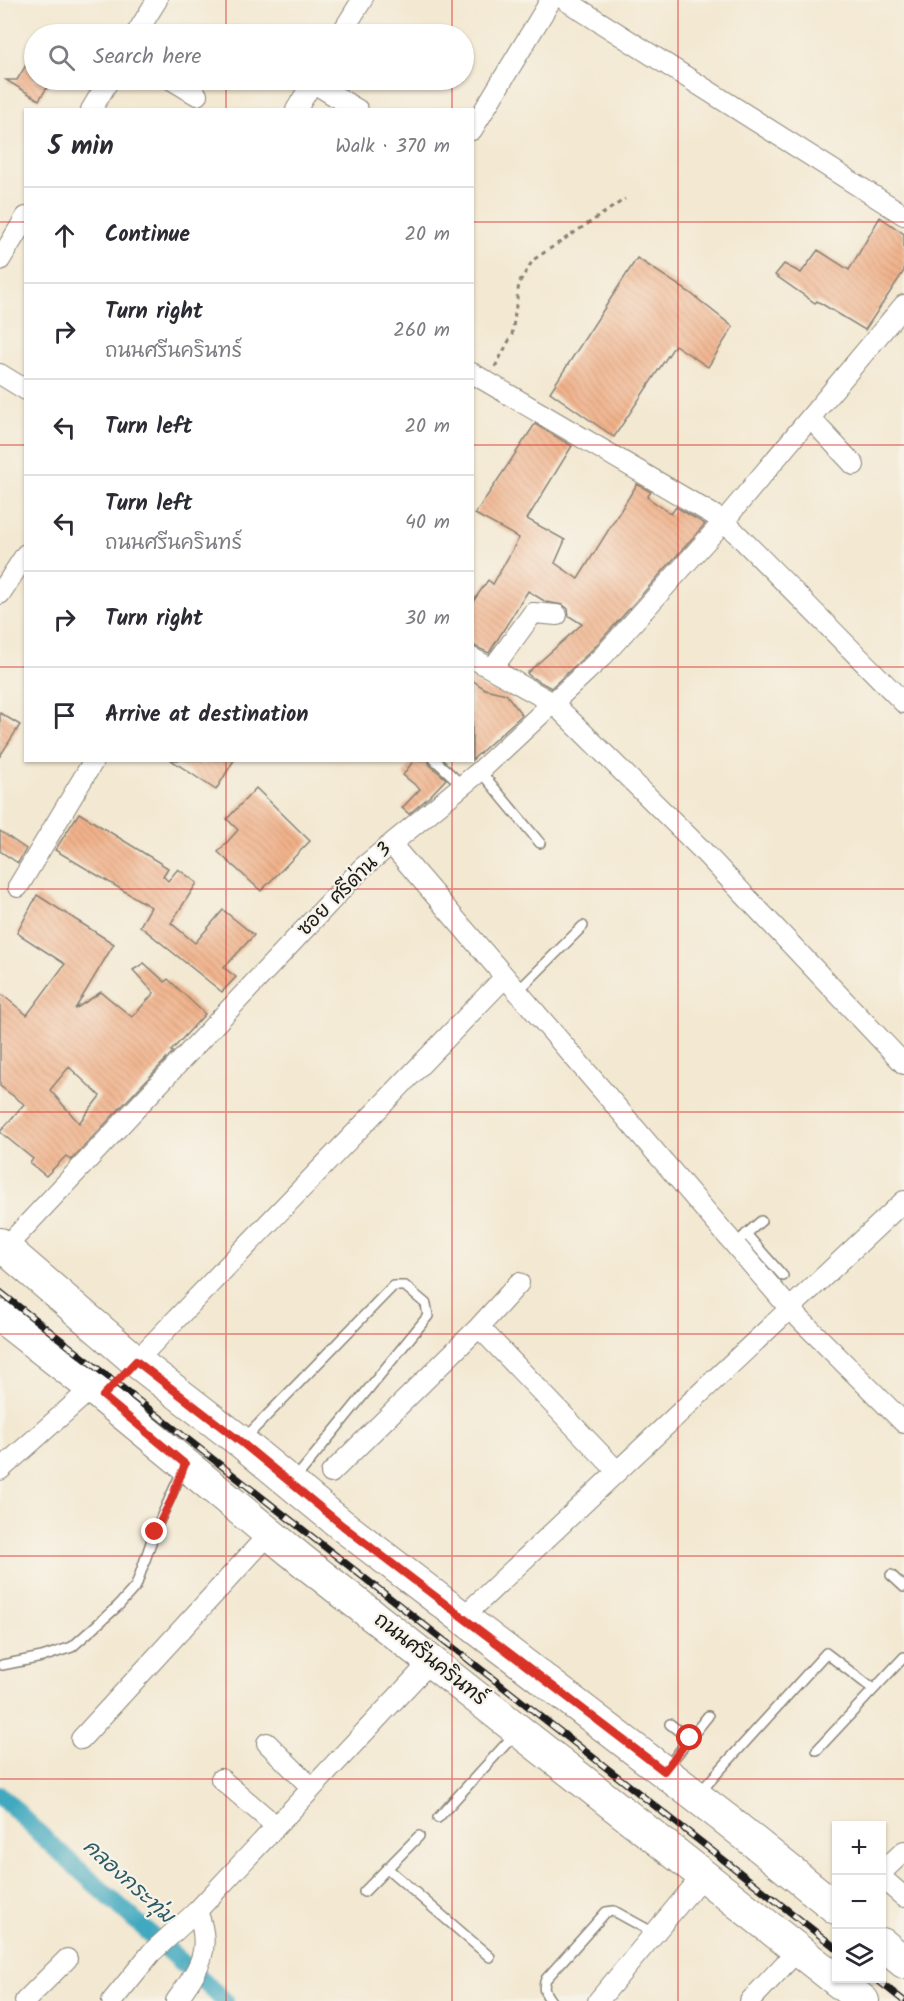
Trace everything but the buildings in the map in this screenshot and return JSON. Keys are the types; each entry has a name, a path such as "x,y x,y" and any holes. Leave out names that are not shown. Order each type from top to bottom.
{"main road":[{"path":"2,1246 136,1361 241,1442 343,1526 664,1771 832,1904"},
{"name":"ถนนศรีนครินทร์","path":"0,1316 270,1533 863,2001"},
{"path":"97,1392 136,1361"},
{"path":"886,1947 904,1962"}],"street":[{"path":"142,24 157,0"},
{"path":"347,24 362,0"},
{"path":"474,127 551,0"},
{"path":"565,0 904,215"},
{"path":"92,108 103,90"},
{"path":"189,90 197,95"},
{"path":"297,108 308,90"},
{"path":"327,90 355,108"},
{"path":"0,260 24,220"},
{"name":"ซอย ศรีด่าน 3","path":"2,1246 362,867 480,771 603,656 724,521 904,305"},
{"path":"0,374 24,389"},
{"path":"480,377 724,521 904,704"},
{"path":"810,418 854,465"},
{"path":"0,594 24,557"},
{"path":"492,669 533,613 557,615"},
{"path":"474,659 553,704 700,848 904,1064"},
{"path":"18,887 93,762"},
{"path":"391,844 511,984 740,1239 790,1309 904,1424"},
{"path":"136,1361 511,984"},
{"path":"463,1617 904,1202"},
{"path":"331,1473 479,1327 519,1283"},
{"path":"479,1327 618,1472"},
{"path":"0,1470 97,1392"},
{"path":"81,1740 270,1533"},
{"path":"112,2001 151,1953 197,1911 432,1660"},
{"path":"267,1743 312,1788"},
{"path":"221,1779 276,1826"},
{"path":"886,1868 904,1851"},
{"path":"598,2001 704,1874"},
{"path":"886,1881 904,1897"},
{"path":"181,1994 201,1964 205,1939 197,1911"},
{"path":"750,2001 798,1950"},
{"path":"25,2001 67,1959"}],"lane":[{"path":"437,762 462,785"},
{"path":"480,771 540,843"},
{"path":"511,984 583,926"},
{"path":"760,1221 740,1239 783,1276"},
{"path":"241,1442 393,1286 405,1286 426,1304 428,1316 291,1483"},
{"path":"2,1665 42,1657 72,1647 118,1606 136,1586 155,1532 185,1464"},
{"path":"891,1575 904,1587"},
{"path":"696,1796 826,1653 873,1689"},
{"path":"817,1750 904,1657"},
{"path":"664,1771 708,1716"},
{"path":"670,1724 690,1738"},
{"path":"438,1818 519,1730"},
{"path":"364,1892 419,1836"},
{"path":"387,1868 490,1957"},
{"path":"551,2001 544,1992 543,1986 546,1979 606,1912 614,1911 654,1933"}],"path":[{"path":"480,377 512,335 519,283 533,260 625,199"}],"waterway":[{"name":"คลองกระทุ่ม","path":"0,1795 47,1841 225,2001"}],"railway":[{"path":"0,1292 832,1945"},
{"path":"881,1983 904,2001"}],"route":[{"path":"155,1532 185,1464 103,1396 136,1361 241,1442 343,1526 664,1771 690,1738"}]}
